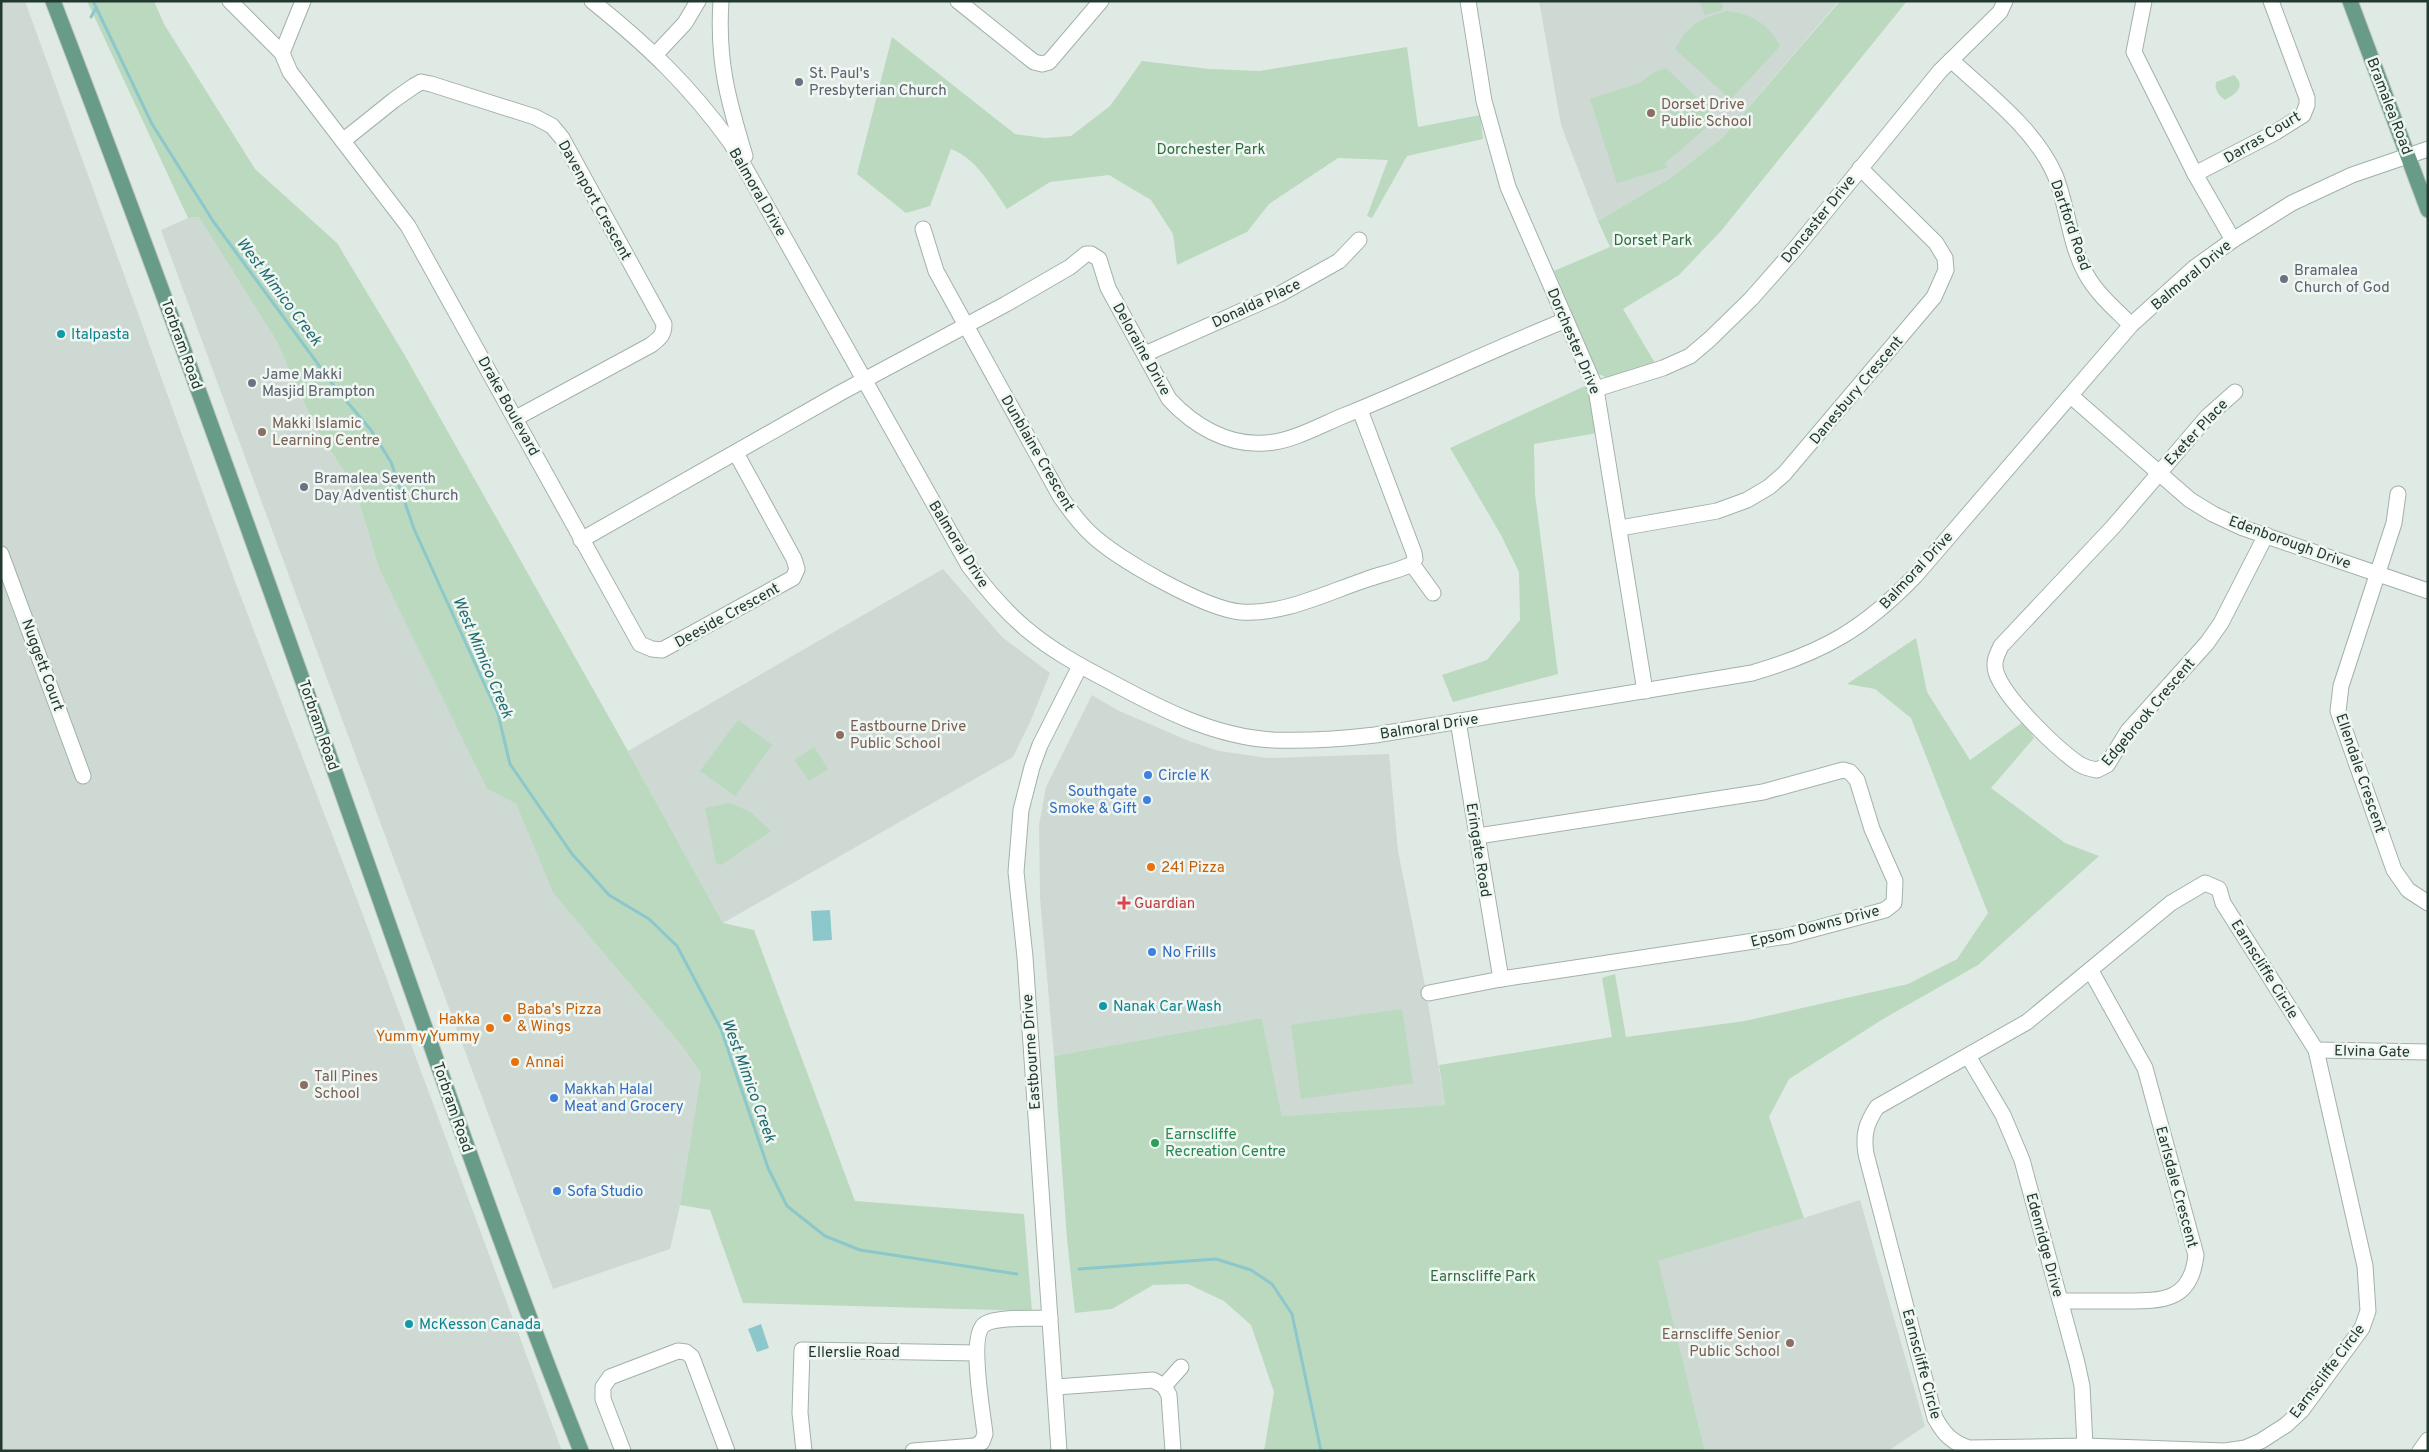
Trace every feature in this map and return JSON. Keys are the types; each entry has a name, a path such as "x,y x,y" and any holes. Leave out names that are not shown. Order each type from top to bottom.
{"main road":[{"name":"Torbram Road","path":"52,1 118,170 268,582 521,1301 581,1451"},
{"name":"Bramalea Road","path":"2350,1 2428,210"}],"street":[{"name":"Drake Boulevard","path":"230,1 282,53 290,72 344,140 408,226 516,418 581,540"},
{"path":"282,53 304,1"},
{"name":"Balmoral Drive","path":"592,1 656,54 712,117 750,177 969,566 988,592 1031,633 1080,666 1174,714 1209,728 1272,740 1343,739 1752,673 1795,660 1837,640 1866,621 1916,575 2131,325 2194,268 2233,240 2309,195 2352,175 2428,149"},
{"path":"656,54 685,23 698,1"},
{"path":"721,1 720,52 725,88 750,177"},
{"path":"958,1 1034,62 1042,64 1049,62 1101,1"},
{"name":"Dorchester Drive","path":"1468,1 1484,101 1508,187 1596,390 1620,528 1645,691"},
{"name":"Doncaster Drive","path":"1596,390 1663,368 1690,356 1710,339 1757,292 1951,60 2000,12 2005,1"},
{"path":"2144,1 2134,52 2195,174 2233,240"},
{"name":"Darras Court","path":"2195,174 2276,132 2303,115 2306,111 2307,98 2272,1"},
{"name":"Dartford Road","path":"1951,60 2018,123 2039,149 2054,175 2076,251 2086,272 2097,290 2131,325"},
{"name":"Davenport Crescent","path":"344,140 394,100 421,82 535,116 552,126 562,138 664,324 664,332 662,337 651,345 516,418"},
{"name":"Danesbury Crescent","path":"1620,528 1717,511 1747,500 1769,487 1784,474 1834,417 1934,297 1946,270 1945,258 1936,243 1860,168"},
{"name":"Dunblaine Crescent","path":"923,229 936,271 1060,496 1073,514 1106,547 1216,607 1240,612 1268,611 1281,608 1412,564"},
{"name":"Donalda Place","path":"1145,354 1280,294 1339,261 1359,240"},
{"name":"Deloraine Drive","path":"864,380 967,326 1070,267 1086,254 1091,254 1099,259 1108,288 1169,398 1183,414 1202,428 1227,438 1266,444 1288,438 1360,410 1566,320"},
{"path":"581,540 864,380"},
{"name":"Exeter Place","path":"2159,473 2208,416 2235,392"},
{"name":"Edenborough Drive","path":"2071,396 2190,500 2213,514 2243,528 2428,591"},
{"path":"1360,410 1414,553 1415,559 1412,564 1433,593"},
{"name":"Deeside Crescent","path":"581,540 640,644 652,649 662,650 785,583 793,578 796,569 794,559 736,453"},
{"name":"Edgebrook Crescent","path":"2159,473 2113,527 2001,646 1994,660 2001,682 2030,720 2079,764 2097,770 2107,764 2128,731 2207,643 2221,623 2266,535"},
{"name":"Ellendale Crescent","path":"2398,494 2394,523 2341,686 2338,711 2394,870 2408,890 2428,903"},
{"name":"Nuggett Court","path":"1,554 83,776"},
{"name":"Eastbourne Drive","path":"1060,1451 1017,863 1021,810 1032,767 1040,745 1080,666"},
{"name":"Eringate Road","path":"1458,721 1501,979"},
{"name":"Epsom Downs Drive","path":"1429,993 1501,979 1788,936 1885,910 1894,903 1895,881 1872,829 1857,780 1850,772 1842,770 1763,792 1478,836"},
{"name":"Earnscliffe Circle","path":"2205,883 2219,889 2223,903 2316,1050 2365,1266 2368,1311 2362,1328 2296,1415 2286,1425 2261,1441 2245,1448 2225,1451 2085,1446 1968,1448 1954,1442 1943,1432 1935,1418 1863,1137 1877,1107 2027,1022 2171,904 2205,883"},
{"name":"Earlsdale Crescent","path":"2061,1301 2168,1299 2189,1283 2195,1270 2196,1255 2145,1068 2091,971"},
{"name":"Elvina Gate","path":"2316,1050 2428,1052"},
{"name":"Edenridge Drive","path":"1968,1056 2003,1115 2022,1160 2061,1301 2082,1386 2085,1446"},
{"path":"913,1451 975,1446 982,1442 985,1434 976,1353 977,1334 984,1324 994,1321 1050,1318"},
{"name":"Ellerslie Road","path":"804,1451 800,1413 802,1350 976,1353"},
{"path":"623,1451 603,1399 603,1387 610,1377 678,1351 686,1352 692,1357 727,1451"},
{"path":"1164,1386 1181,1367"},
{"path":"1056,1387 1153,1380 1164,1386 1169,1395 1173,1451"},
{"path":"2420,1451 2428,1440"}],"shaded area":[{"path":"1,1 25,1 236,584 360,907 562,1451 1,1451"},
{"name":"Dorset Drive Public School","path":"1539,1 1838,2 1723,137 1672,177 1598,221 1561,125"},
{"path":"199,217 276,340 315,427 354,486 380,571 487,789 516,804 553,893 683,1047 701,1074 680,1205 670,1249 553,1289 161,230 188,218"},
{"name":"Eastbourne Drive Public School","path":"943,569 1002,637 1050,673 1031,720 1013,757 723,923 628,751"},
{"path":"1092,695 1117,710 1189,741 1219,751 1268,758 1389,754 1398,851 1426,991 1445,1105 1282,1116 1262,1018 1054,1056 1040,898 1039,825 1046,787"},
{"name":"Earnscliffe Senior Public School","path":"1860,1200 1925,1426 1888,1451 1705,1451 1657,1261"}],"green space":[{"path":"87,1 154,1 164,24 255,169 337,243 404,354 723,923 754,930 855,1201 1024,1214 1032,1311 743,1303 710,1210 680,1205 701,1074 683,1047 553,893 516,804 487,789 380,571 354,486 315,427 276,340 199,217 188,218"},
{"path":"1699,1 1721,1 1723,7 1722,10 1705,15"},
{"name":"Dorset Park","path":"1840,1 1907,1 1721,231 1679,275 1623,309 1655,363 1607,378 1597,373 1554,271 1610,247 1598,221 1672,177 1723,137"},
{"path":"1727,11 1736,12 1759,21 1780,46 1732,98 1729,98 1675,49 1685,33 1696,23"},
{"name":"Dorchester Park","path":"892,37 1015,134 1045,138 1071,136 1110,106 1142,61 1209,69 1260,71 1407,47 1418,127 1480,115 1483,139 1407,156 1372,218 1367,216 1388,160 1338,158 1269,204 1247,232 1177,265 1173,234 1151,200 1109,175 1050,182 1007,209 983,174 969,160 951,149 930,206 906,213 857,174"},
{"path":"1666,68 1714,115 1714,121 1665,163 1667,168 1617,183 1590,99 1640,83 1651,74"},
{"path":"2234,75 2238,79 2240,87 2236,93 2225,100 2218,92 2216,82"},
{"path":"1587,385 1597,433 1534,444 1535,494 1558,674 1453,702 1442,675 1487,660 1520,620 1519,572 1501,535 1450,448"},
{"name":"Earnscliffe Park","path":"1916,638 1927,692 1970,760 2023,722 2034,738 1991,788 2065,843 2099,856 1978,965 1883,1019 1789,1079 1769,1117 1804,1218 1658,1261 1705,1451 1264,1451 1274,1392 1251,1325 1224,1301 1188,1284 1153,1285 1112,1309 1075,1313 1067,1239 1054,1056 1262,1018 1282,1116 1445,1105 1439,1065 1612,1037 1602,978 1615,974 1626,1037 1745,1021 1908,984 1957,959 1988,913 1911,718 1875,689 1847,684"},
{"path":"738,720 772,745 735,796 700,771"},
{"path":"814,747 828,769 809,781 794,760"},
{"path":"730,803 750,812 771,831 721,865 716,863 705,808"},
{"path":"1402,1009 1413,1083 1301,1099 1291,1025"}],"water":[{"path":"830,910 832,940 813,941 811,911"},
{"path":"761,1324 769,1348 757,1352 748,1329"}],"waterway":[{"name":"West Mimico Creek","path":"93,1 152,124 213,221 337,390 371,430 391,462 414,529 498,714 510,764 572,854 609,895 649,919 677,946 721,1029 768,1168 787,1206 825,1236 860,1250 1017,1274"},
{"path":"91,17 96,8"},
{"name":"West Mimico Creek","path":"1079,1269 1216,1259 1251,1270 1272,1284 1292,1314 1321,1451"}],"place":[{"name":"St. Paul's Presbyterian Church","path":"799,82"},
{"name":"Dorset Drive Public School","path":"1651,113"},
{"name":"Bramalea Church of God","path":"2284,279"},
{"name":"Italpasta","path":"61,334"},
{"name":"Jame Makki Masjid Brampton","path":"252,383"},
{"name":"Makki Islamic Learning Centre","path":"262,432"},
{"name":"Bramalea Seventh Day Adventist Church","path":"304,487"},
{"name":"Eastbourne Drive Public School","path":"840,735"},
{"name":"Circle K","path":"1148,775"},
{"name":"Southgate Smoke & Gift","path":"1147,800"},
{"name":"241 Pizza","path":"1151,867"},
{"name":"Guardian","path":"1124,903"},
{"name":"No Frills","path":"1152,952"},
{"name":"Nanak Car Wash","path":"1103,1006"},
{"name":"Baba's Pizza & Wings","path":"507,1018"},
{"name":"Hakka Yummy Yummy","path":"490,1028"},
{"name":"Annai","path":"515,1062"},
{"name":"Tall Pines School","path":"304,1085"},
{"name":"Makkah Halal Meat and Grocery","path":"554,1098"},
{"name":"Earnscliffe Recreation Centre","path":"1155,1143"},
{"name":"Sofa Studio","path":"557,1191"},
{"name":"McKesson Canada","path":"409,1324"},
{"name":"Earnscliffe Senior Public School","path":"1790,1343"}]}
